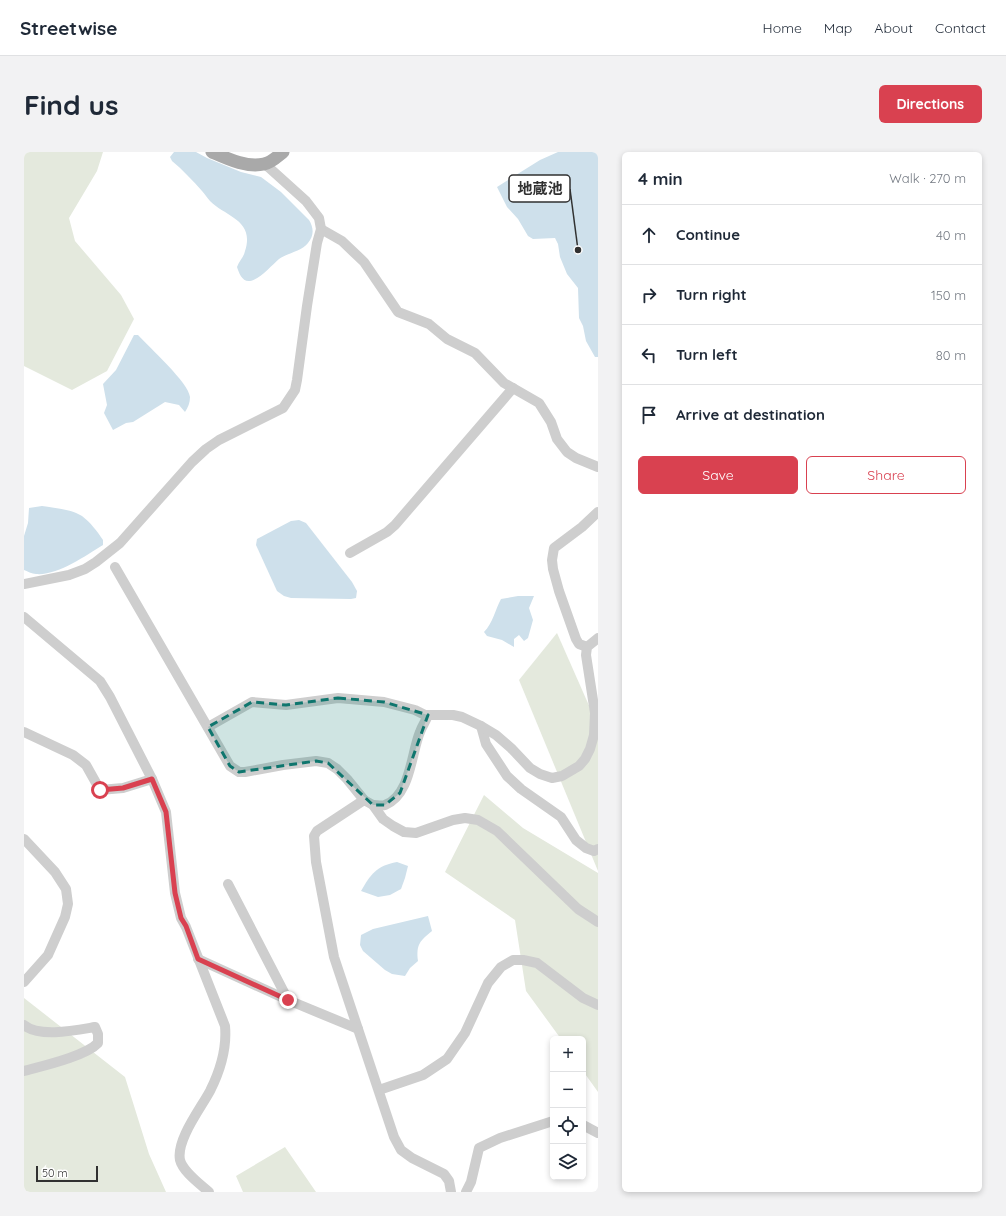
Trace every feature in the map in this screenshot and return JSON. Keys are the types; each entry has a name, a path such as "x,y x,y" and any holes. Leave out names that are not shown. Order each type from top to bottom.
{"main road":[{"path":"212,152 228,159 249,165 265,164 283,152"}],"street":[{"path":"24,584 69,575 85,569 96,562 120,543 192,462 206,449 219,440 284,408 295,390 317,243 321,229 319,218 306,200 265,164"},
{"path":"321,229 342,241 364,262 398,312 429,324 447,339 475,353 504,383 539,404 551,422 558,439 568,452 576,458 598,467"},
{"path":"350,553 387,532 395,524 513,388"},
{"path":"586,647 579,644 576,639 559,591 552,560 554,548 582,527 598,512"},
{"path":"115,567 230,766 239,772 245,772 284,764 316,761 328,764 337,769 364,800 373,806 384,819 404,832 416,833 453,820 465,818 478,820 497,831 578,909 598,921"},
{"path":"24,617 100,681 110,696 152,779 166,812 175,893 181,918 186,926 225,1026 226,1040 221,1064 210,1090 186,1132 181,1148 180,1160 190,1175 209,1192"},
{"path":"586,647 598,638"},
{"path":"208,727 252,702 286,705 338,698 384,702 415,710 425,715 453,715 481,726 496,734 530,768 540,774 552,778 562,776 579,766 590,749 595,713 586,647"},
{"path":"373,806 385,805 400,793 406,781 420,731 428,715"},
{"path":"481,726 486,744 507,776 521,789 561,817 576,840 586,848 594,851 598,849"},
{"path":"24,732 42,739 73,755 86,765 100,790 123,788 152,779"},
{"path":"364,800 317,832 314,836 316,862 334,957 394,1137 401,1150 412,1158 444,1174 449,1181 451,1192"},
{"path":"24,838 55,872 66,889 68,904 65,917 48,955 24,982"},
{"path":"228,884 288,1000"},
{"path":"198,959 288,1000 358,1029"},
{"path":"379,1090 422,1075 447,1058 466,1033 488,982 501,967 514,960 537,963 583,998 598,1006"},
{"path":"24,1025 34,1031 54,1032 95,1027 98,1034 98,1043 94,1047 66,1059 24,1071"},
{"path":"466,1192 471,1182 479,1148 500,1138 550,1123"},
{"path":"586,1127 598,1133"}],"highlighted area":[{"path":"338,698 384,702 428,715 400,793 385,805 373,805 328,763 316,761 239,772 230,766 208,727 252,702 286,705"}],"shaded area":[{"path":"24,152 103,152 97,171 69,218 75,241 121,295 134,319 107,371 72,390 24,366"},
{"path":"557,633 598,726 598,871 519,680"},
{"path":"484,795 523,828 598,873 598,1092 586,1075 586,1036 559,1036 526,991 515,920 445,872"},
{"path":"24,998 125,1077 149,1154 166,1192 24,1192"},
{"path":"285,1147 316,1192 243,1192 236,1176"}],"water":[{"path":"174,152 196,152 241,172 261,177 281,192 309,220 313,232 310,240 302,248 279,259 254,280 245,280 241,277 237,267 244,253 247,241 246,232 243,226 210,201 191,179 172,161 170,157"},
{"path":"558,152 598,152 598,357 595,357 586,341 583,326 579,318 578,288 567,274 560,257 558,244 555,238 533,239 528,236 518,219 507,207 497,187 540,160"},
{"path":"134,335 138,335 176,374 188,391 190,401 185,412 179,405 165,402 133,422 126,423 113,430 104,413 107,405 103,384 116,370"},
{"path":"42,506 68,510 82,516 98,533 103,540 103,545 79,560 53,572 36,574 24,570 24,536 28,523 29,508"},
{"path":"299,520 306,523 352,582 357,591 356,598 291,598 284,596 277,591 256,545 257,539 291,521"},
{"path":"518,596 534,596 529,608 533,620 528,638 524,641 519,635 514,639 514,647 502,640 487,636 484,632 492,621 501,599"},
{"path":"397,862 408,866 401,889 390,895 378,897 361,891 371,875 379,868"},
{"path":"428,916 432,931 420,943 418,947 418,961 410,968 405,976 392,974 385,970 363,951 360,945 361,935 373,929"}],"place":[{"name":"地蔵池","path":"578,250"}],"route":[{"path":"100,790 123,788 152,779 166,812 175,893 181,918 186,926 198,959 288,1000"}]}
